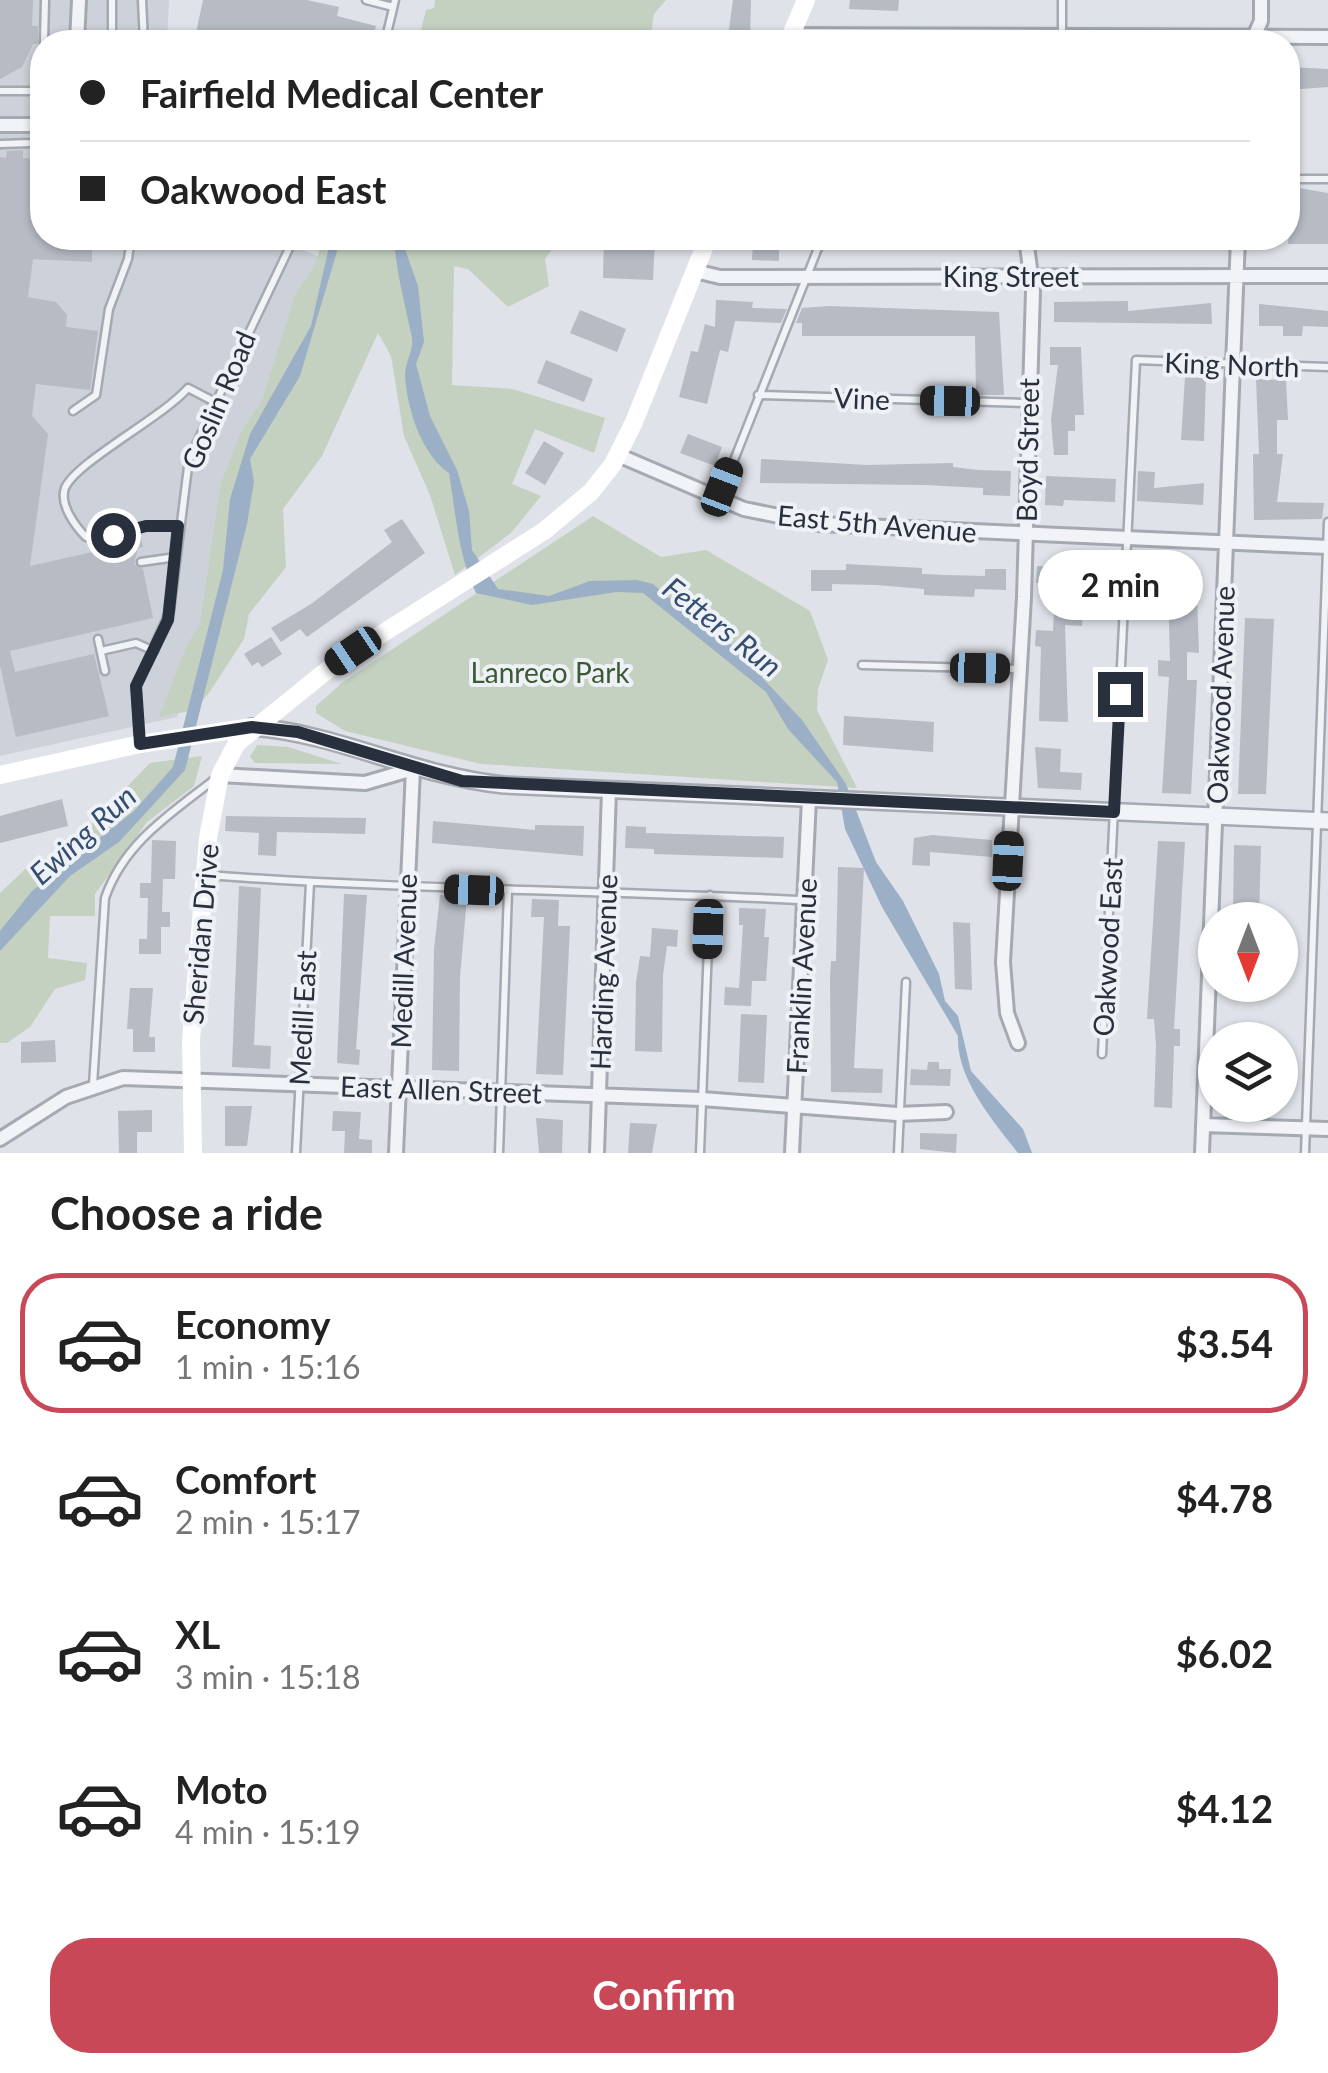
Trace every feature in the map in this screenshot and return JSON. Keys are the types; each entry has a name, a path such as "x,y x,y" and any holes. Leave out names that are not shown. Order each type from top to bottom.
{"main road":[{"path":"793,30 806,0"},
{"path":"1,771 216,730 252,727 336,663 575,509 618,455 703,250"},
{"name":"Sheridan Drive","path":"193,1153 191,1080 206,875 220,775 237,742 252,727"}],"street":[{"path":"78,30 79,0"},
{"path":"1257,30 1261,0"},
{"path":"1300,39 1328,38"},
{"path":"0,125 30,127"},
{"name":"Boyd Street","path":"1018,1043 1003,982 1020,669 1026,403 1033,291 1027,250"},
{"name":"Oakwood Avenue","path":"1202,1153 1238,250"},
{"name":"King Street","path":"695,271 720,277 1328,276"},
{"name":"East 5th Avenue","path":"618,455 718,500 781,519 819,524 1328,547"},
{"path":"252,727 298,732 412,770 462,781 1323,821"},
{"path":"220,775 364,783 412,770"},
{"name":"Medill Avenue","path":"396,1153 412,770"},
{"name":"Harding Avenue","path":"597,1153 610,790"},
{"name":"Franklin Avenue","path":"792,1153 804,900 816,799"},
{"name":"East Allen Street","path":"0,1138 57,1102 93,1085 123,1078 599,1094 795,1104 897,1114 946,1112"},
{"path":"1203,1125 1328,1129"}],"lane":[{"path":"44,30 45,0"},
{"path":"112,0 112,30"},
{"path":"142,0 143,30"},
{"path":"366,0 394,4 387,30"},
{"path":"1062,0 1062,30"},
{"path":"0,91 30,91"},
{"path":"0,144 30,144"},
{"path":"1300,179 1328,179"},
{"path":"73,411 96,395 109,309 129,250"},
{"name":"Goslin Road","path":"147,743 136,692 168,620 189,458 288,250"},
{"path":"718,500 817,250"},
{"name":"King North","path":"1136,360 1328,367"},
{"name":"Oakwood East","path":"1102,1054 1136,360"},
{"path":"178,526 146,526 86,537 63,500 64,492 76,474 162,414 188,388 213,401"},
{"name":"Vine","path":"758,395 1026,403"},
{"path":"1305,1153 1323,821 1328,522"},
{"path":"141,562 176,557"},
{"path":"98,639 106,671"},
{"path":"101,651 136,644 154,650"},
{"path":"862,666 1020,669"},
{"path":"93,1085 105,898 114,873 129,850 220,775"},
{"path":"206,875 406,889 606,890 804,900"},
{"name":"Medill East","path":"296,1153 310,883"},
{"path":"498,1153 508,891"},
{"path":"700,1153 710,896"},
{"path":"898,1153 906,982"}],"shaded area":[{"path":"0,0 169,0 168,30 30,30 30,250 303,250 342,266 273,371 177,717 0,756"}],"green space":[{"path":"435,0 666,0 654,14 652,30 421,30 426,10 434,8"},
{"path":"319,250 551,250 545,259 549,286 508,307 468,269 454,266 452,385 513,389 605,418 594,453 535,429 512,484 541,496 511,533 455,575 430,495 404,436 391,356 378,333 322,456 283,509 286,567 249,614 244,639 209,693 194,710 159,717 187,645 200,624 221,483 242,430 262,401 295,295 315,265"},
{"name":"Lanreco Park","path":"593,516 661,557 706,550 810,611 828,660 818,689 817,710 857,788 481,764 345,731 316,713 316,706 343,682"},
{"path":"257,745 288,747 342,764 255,763 250,757"},
{"path":"202,756 194,786 147,822 95,894 95,916 50,916 48,958 87,963 85,980 55,989 30,1027 7,1043 0,1043 0,893 34,861 72,852 91,824 150,763"}],"water":[{"path":"328,250 337,250 300,376 250,459 254,482 247,524 185,770 119,842 70,876 0,951 0,931 32,891 134,811 173,767 223,570 230,499 250,434 311,326"},
{"path":"396,250 405,250 418,286 424,342 416,364 430,416 457,470 469,511 472,550 498,589 549,596 590,581 637,580 653,584 703,627 724,637 802,720 846,784 876,862 903,901 939,974 945,1001 958,1016 971,1071 1023,1129 1032,1153 1018,1153 978,1098 963,1068 958,1036 882,907 845,829 837,782 788,729 766,692 643,593 616,592 532,605 476,593 461,549 449,473 423,442 409,402 405,376 412,338"}],"building":[{"path":"0,0 33,0 32,26 38,26 38,30 30,30 30,50 22,67 0,79"},
{"path":"203,0 307,0 339,7 337,16 376,26 375,30 197,30"},
{"path":"733,0 751,0 750,30 729,30"},
{"path":"850,0 899,0 898,11 849,9"},
{"path":"1300,68 1328,69 1328,87 1300,89"},
{"path":"23,150 23,158 30,158 30,250 92,250 92,262 33,259 28,297 56,302 67,315 66,327 98,331 90,390 36,384 32,416 48,434 30,566 124,545 123,540 141,537 143,547 138,548 134,564 143,569 153,618 10,651 15,672 94,654 109,716 16,737 0,665 0,157 6,158 7,151"},
{"path":"1300,188 1328,193 1328,244 1300,244"},
{"path":"604,250 654,250 653,280 603,278"},
{"path":"753,250 779,250 779,261 752,260"},
{"path":"716,300 753,302 752,308 787,309 781,323 735,321 728,352 720,350 707,404 679,397 691,351 698,352 705,324 715,327"},
{"path":"1128,301 1128,311 1211,303 1212,324 1054,322 1054,302"},
{"path":"1259,304 1328,311 1328,327 1303,326 1302,336 1283,336 1283,326 1259,326"},
{"path":"802,308 999,312 1004,395 976,395 975,336 802,336 802,323 796,323"},
{"path":"580,310 626,329 617,352 570,333"},
{"path":"1050,347 1081,347 1084,415 1075,415 1075,431 1068,431 1068,455 1054,455 1051,420 1058,365 1050,365"},
{"path":"546,360 593,379 584,402 537,383"},
{"path":"1185,377 1206,378 1204,441 1181,440"},
{"path":"1256,379 1286,380 1288,420 1277,420 1277,454 1283,454 1277,502 1324,503 1322,519 1254,520 1253,454 1259,454"},
{"path":"688,434 722,447 715,466 680,453"},
{"path":"544,441 564,453 545,485 525,473"},
{"path":"761,459 867,465 953,463 953,467 1011,471 1010,496 983,495 983,488 760,483"},
{"path":"1138,471 1155,472 1154,488 1204,483 1203,505 1137,501"},
{"path":"1046,476 1116,479 1115,502 1064,500 1063,506 1045,505"},
{"path":"402,519 425,553 307,637 300,629 281,642 271,628 311,604 392,542 384,530"},
{"path":"846,564 922,568 922,574 946,575 985,576 985,569 1006,569 1006,590 975,589 974,597 924,595 924,589 832,584 832,591 811,591 811,570 846,570"},
{"path":"1167,565 1196,566 1199,653 1187,652 1187,680 1197,680 1191,794 1162,793 1169,677 1158,676 1158,660 1170,661 1168,589 1132,588 1132,572 1167,573"},
{"path":"1037,566 1118,568 1118,584 1036,583"},
{"path":"1054,608 1083,609 1082,626 1065,625 1068,722 1039,721 1041,647 1035,646 1036,630 1053,631"},
{"path":"1245,618 1274,619 1266,794 1238,794"},
{"path":"271,637 282,654 262,667 258,662 252,666 244,654"},
{"path":"844,716 934,722 933,752 843,745"},
{"path":"1035,747 1061,749 1060,772 1082,773 1081,790 1038,788"},
{"path":"62,799 68,826 0,843 0,816"},
{"path":"226,816 366,818 365,834 277,832 276,856 258,855 259,833 225,831"},
{"path":"433,821 535,830 535,825 584,826 583,856 432,843"},
{"path":"626,826 646,827 646,833 784,837 783,858 654,854 654,849 625,848"},
{"path":"932,835 992,840 992,857 930,852 930,866 912,865 914,838"},
{"path":"152,840 176,841 175,879 163,879 162,912 170,912 170,927 161,927 161,954 139,954 139,939 147,939 148,898 140,898 140,883 151,883"},
{"path":"1158,841 1185,842 1174,1029 1180,1029 1180,1046 1174,1046 1172,1108 1154,1107 1154,1019 1147,1019"},
{"path":"1234,845 1261,846 1259,902 1233,902"},
{"path":"838,867 864,868 854,1068 883,1069 882,1093 831,1092 830,978 831,961 836,961"},
{"path":"239,886 261,888 254,1045 271,1046 270,1069 232,1067"},
{"path":"344,894 367,895 356,1049 360,1050 359,1065 337,1063"},
{"path":"440,895 467,897 460,977 459,1071 432,1070 434,949"},
{"path":"532,899 559,900 558,926 570,926 563,1075 536,1074 544,917 531,917"},
{"path":"739,908 766,909 766,981 752,981 751,1006 724,1005 725,987 739,988 743,925 739,925"},
{"path":"953,922 970,923 972,990 955,989"},
{"path":"652,928 678,930 677,947 667,946 663,975 662,1052 635,1051 636,982 640,956 650,957"},
{"path":"130,988 153,988 149,1037 155,1037 155,1052 133,1052 133,1029 127,1029"},
{"path":"741,1014 767,1015 764,1083 738,1082"},
{"path":"55,1040 56,1062 21,1063 21,1042"},
{"path":"928,1062 939,1062 939,1069 951,1069 950,1086 910,1085 911,1069 927,1070"},
{"path":"225,1106 252,1106 247,1146 225,1146"},
{"path":"152,1110 152,1132 137,1132 137,1153 119,1153 118,1111"},
{"path":"333,1111 361,1112 359,1139 372,1140 372,1153 344,1153 345,1131 332,1131"},
{"path":"536,1118 563,1120 562,1153 539,1153"},
{"path":"630,1123 657,1124 652,1153 628,1153"},
{"path":"920,1133 957,1134 956,1153 920,1149"}],"route":[{"path":"113,535 146,526 178,526 168,620 136,686 140,744 216,730 282,729 412,770 462,781 1114,812 1120,694"}],"water label":[{"name":"Fetters Run","path":"723,626"},
{"name":"Ewing Run","path":"82,834"}]}
